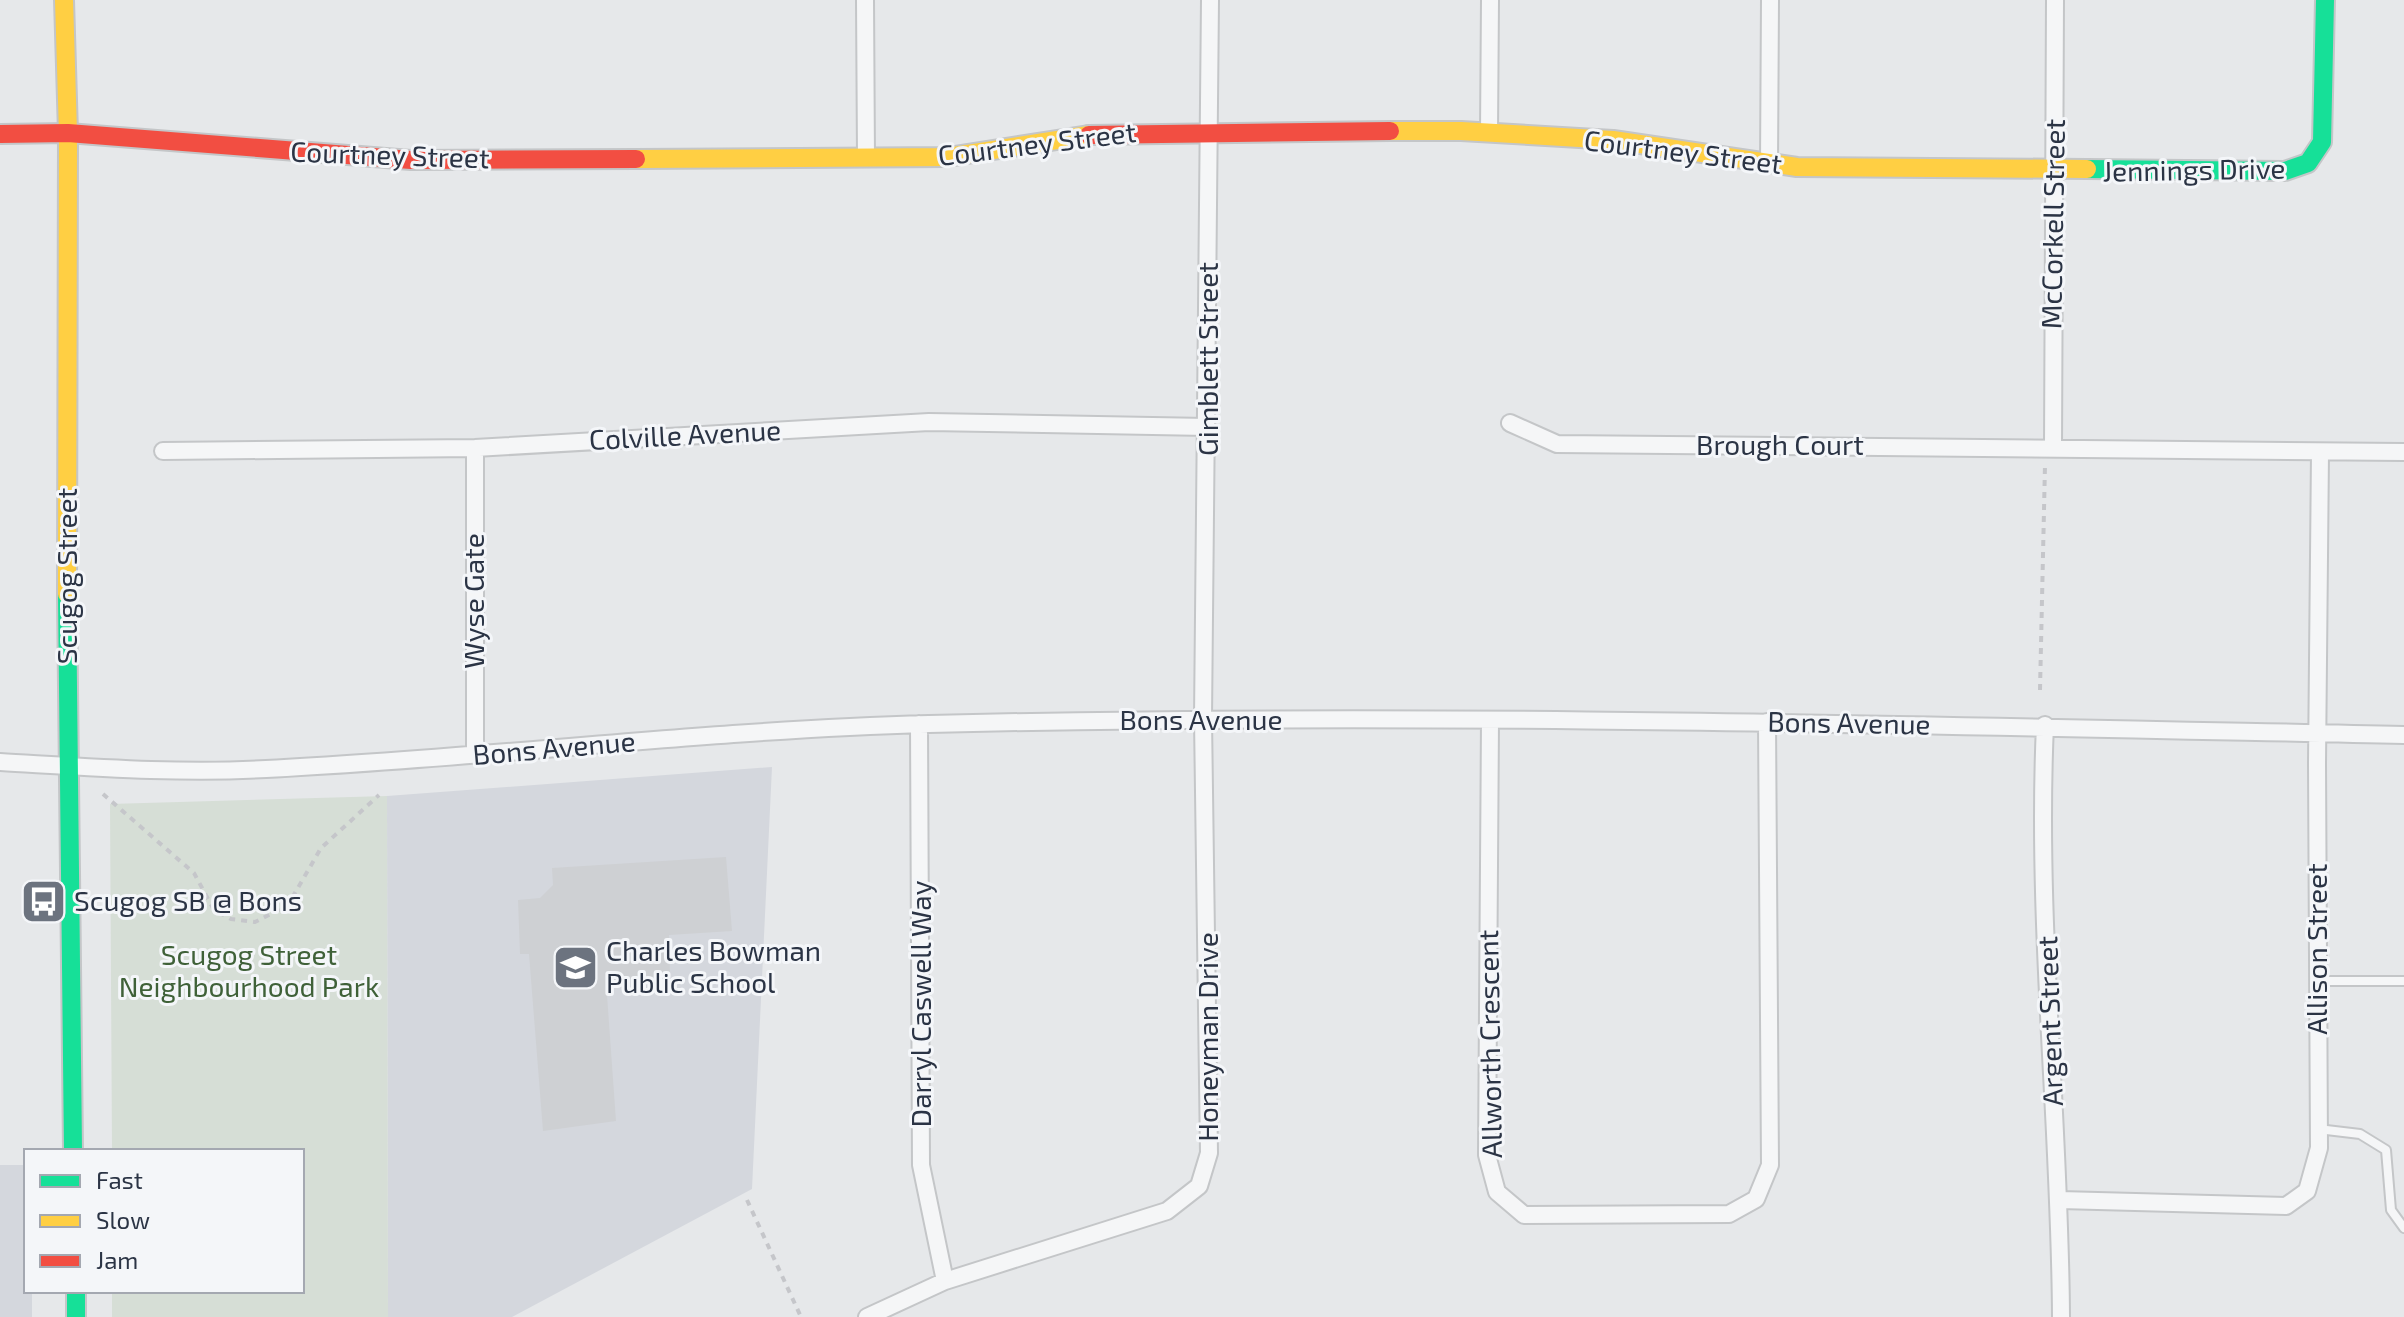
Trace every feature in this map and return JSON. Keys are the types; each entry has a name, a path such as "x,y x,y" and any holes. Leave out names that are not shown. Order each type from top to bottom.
{"street":[{"name":"Scugog Street","path":"64,0 68,133 68,764 73,1149"},
{"path":"865,0 866,157"},
{"name":"Gimblett Street","path":"1203,719 1210,0"},
{"path":"1489,132 1490,0"},
{"path":"1769,164 1770,0"},
{"name":"McCorkell Street","path":"2053,448 2055,0"},
{"name":"Jennings Drive","path":"2053,172 2285,171 2304,168 2316,157 2322,142 2325,0"},
{"name":"Courtney Street","path":"0,134 68,133 411,160 948,157 1101,133 1208,130 1489,132 1613,140 1769,164 2053,172"},
{"name":"Colville Avenue","path":"163,451 475,448 929,422 1207,427"},
{"name":"Brough Court","path":"1510,423 1557,444 2053,448"},
{"name":"Wyse Gate","path":"475,448 475,754"},
{"path":"2053,448 2404,452"},
{"name":"Allison Street","path":"2060,1200 2286,1206 2307,1191 2319,1148 2317,734 2320,453"},
{"name":"Bons Avenue","path":"0,762 101,768 259,770 741,734 919,724 1203,719 2045,725 2404,735"},
{"name":"Honeyman Drive","path":"867,1317 945,1281 1167,1211 1199,1186 1209,1153 1203,719"},
{"name":"Allworth Crescent","path":"1490,721 1487,1155 1497,1192 1524,1215 1729,1214 1756,1199 1770,1165 1767,722"},
{"name":"Darryl Caswell Way","path":"919,724 921,1165 945,1281"},
{"name":"Argent Street","path":"2045,725 2051,1094 2060,1200 2061,1317"},
{"path":"76,1293 76,1317"}],"lane":[{"path":"2318,981 2404,981"},
{"path":"2317,1129 2360,1134 2386,1150 2391,1210 2404,1228"}],"path":[{"path":"2040,690 2043,469 2053,448"},
{"path":"103,794 194,873 214,910 231,919 255,922 288,905 321,848 379,795"},
{"path":"747,1200 801,1317"}],"shaded area":[{"name":"Charles Bowman Public School","path":"772,767 752,1189 512,1317 388,1317 387,796"},
{"path":"0,1165 24,1165 24,1293 32,1293 32,1317 0,1317"}],"green space":[{"name":"Scugog Street Neighbourhood Park","path":"387,796 388,1317 112,1317 112,1293 304,1293 304,1149 112,1149 110,804"}],"building":[{"path":"726,857 732,931 669,935 670,975 606,981 616,1121 543,1131 529,954 520,954 518,900 540,898 553,885 552,868"}],"traffic: fast":[{"path":"2087,169 2285,171 2308,163 2322,142 2325,0"},
{"path":"67,594 73,1149"},
{"path":"76,1293 76,1317"}],"traffic: slow":[{"path":"64,0 68,133 67,594"},
{"path":"1390,131 1461,131 1613,140 1797,167 2087,169"},
{"path":"636,159 948,157 1089,135"}],"traffic: jam":[{"path":"1089,135 1390,131"},
{"path":"0,134 68,133 411,160 636,159"}],"place":[{"name":"Scugog SB @ Bons","path":"43,901"},
{"name":"Charles Bowman Public School","path":"575,967"}]}
